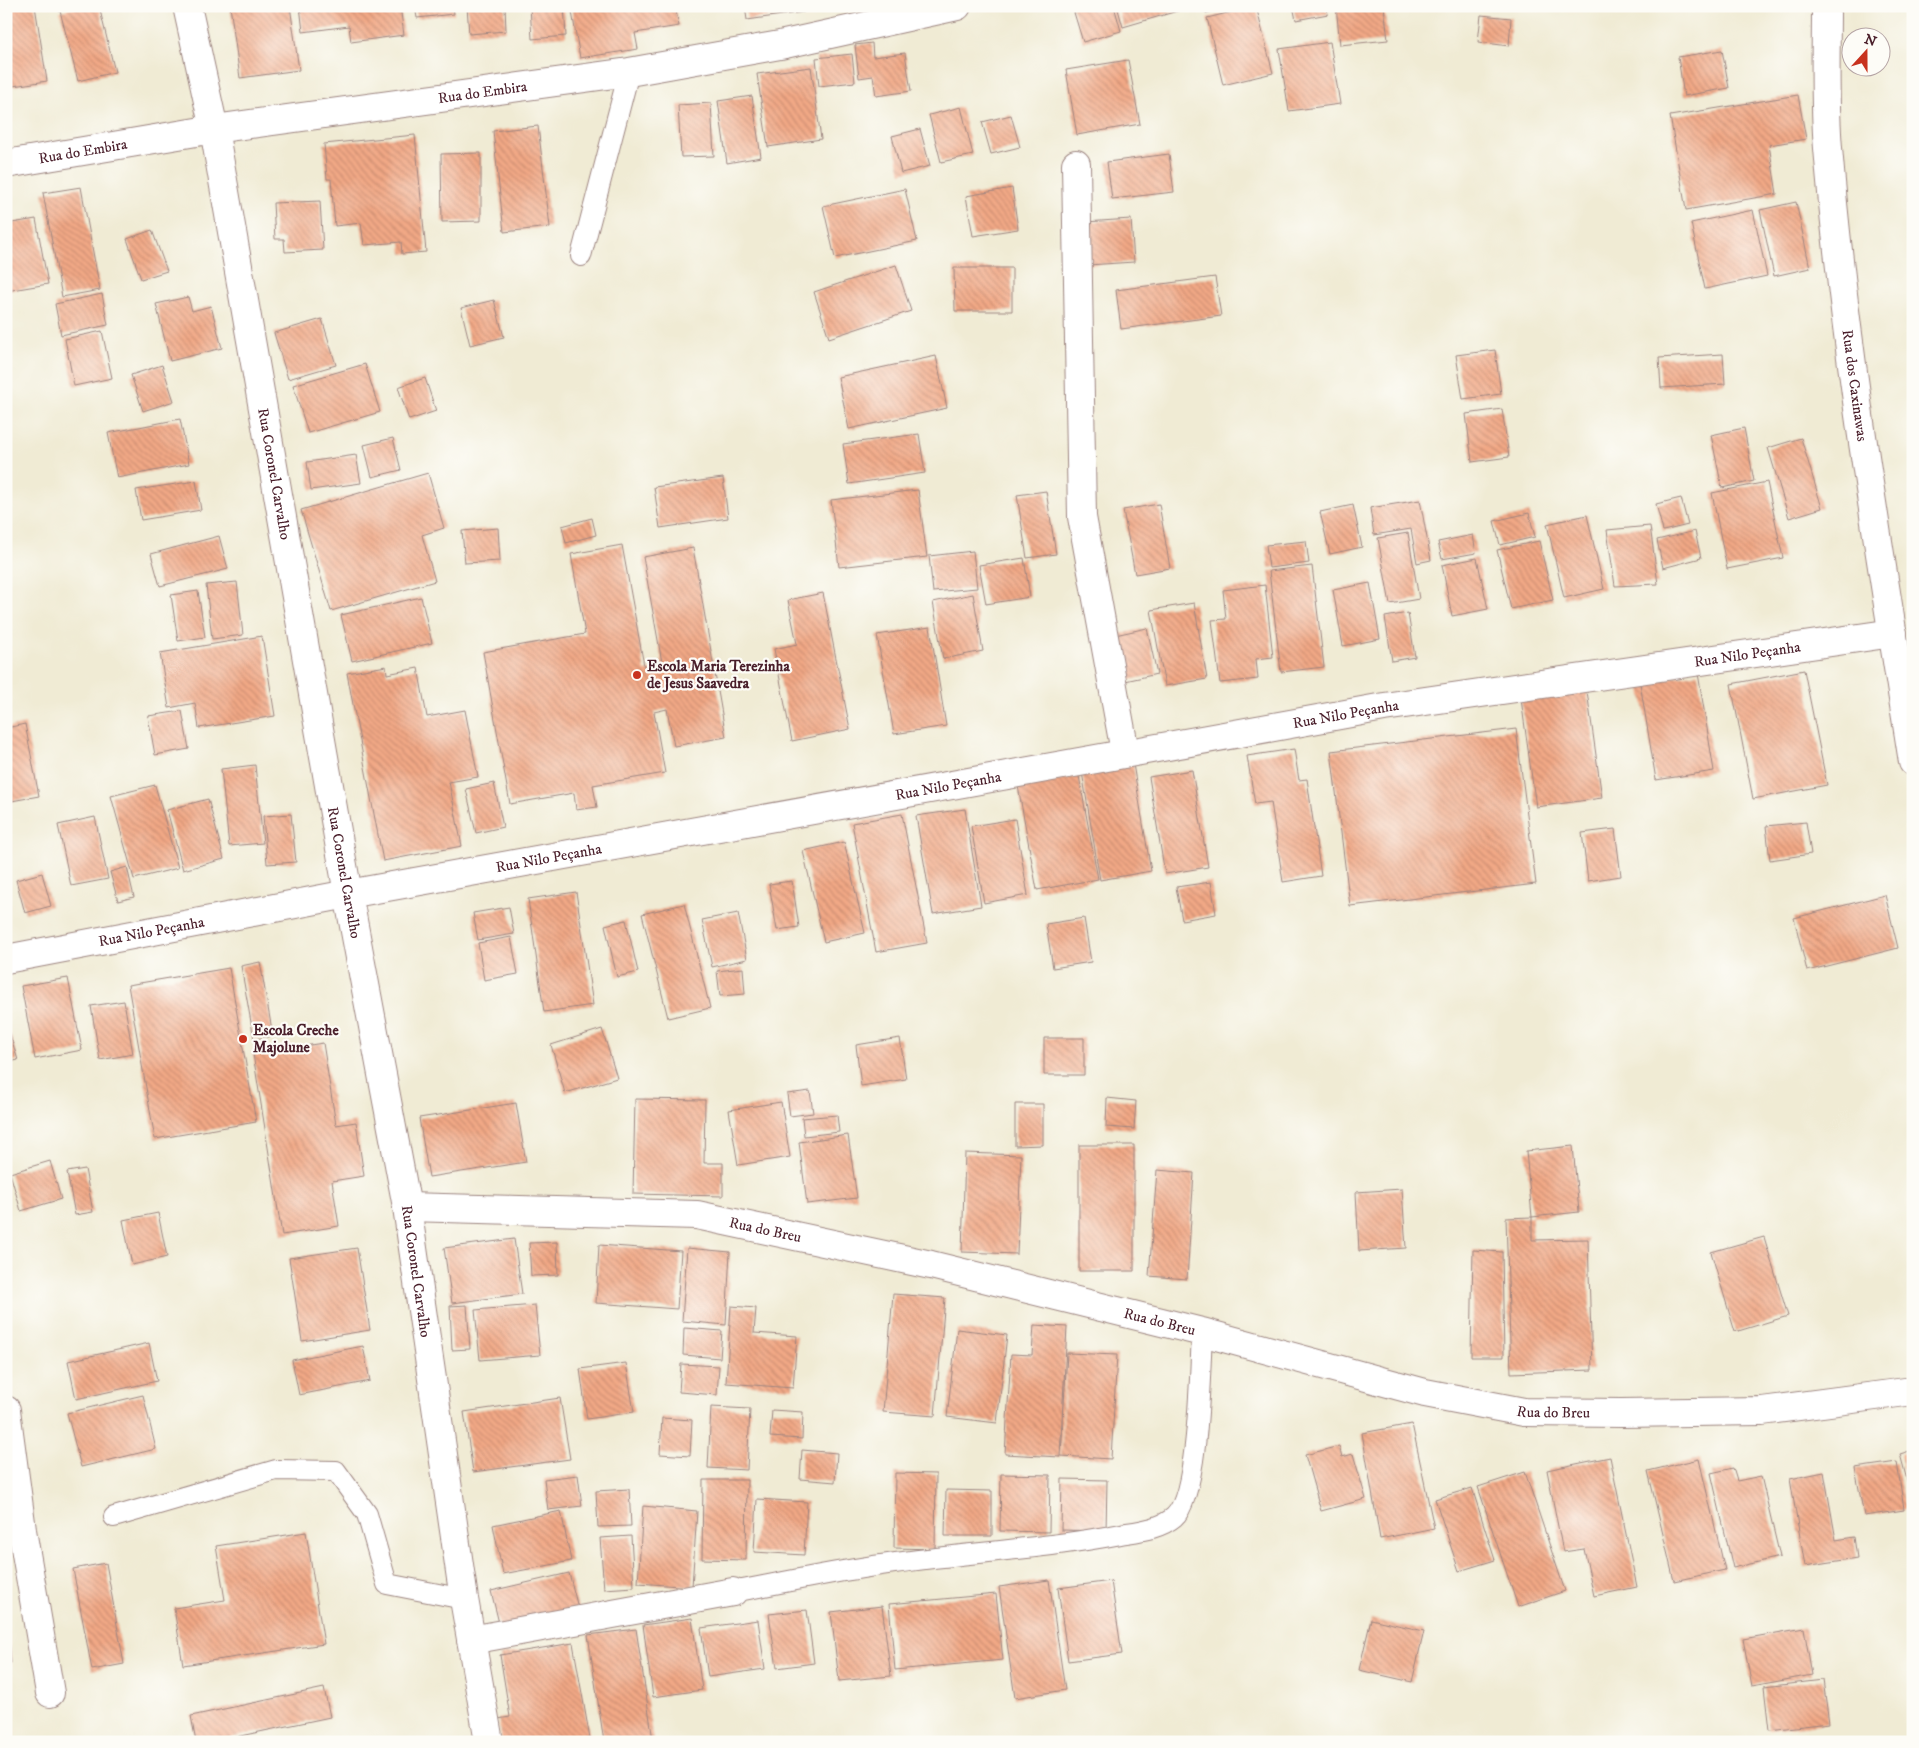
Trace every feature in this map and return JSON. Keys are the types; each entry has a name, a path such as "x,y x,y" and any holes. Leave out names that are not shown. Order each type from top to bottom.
{"street":[{"name":"Rua Coronel Carvalho","path":"187,6 214,129 348,894 407,1208 464,1598 489,1742"},
{"name":"Rua do Embira","path":"6,164 214,129 629,72 780,45 957,6"},
{"name":"Rua dos Caxinawas","path":"1826,6 1828,146 1844,303 1878,542 1913,762"},
{"path":"1076,164 1082,517 1125,752"},
{"name":"Rua Nilo Peçanha","path":"6,959 348,894 1125,752 1384,707 1893,634"},
{"name":"Rua do Breu","path":"407,1208 697,1215 931,1265 1202,1332 1425,1393 1524,1412 1762,1411 1913,1392"},
{"path":"6,1410 22,1530 50,1693"},
{"path":"471,1640 733,1592"}],"lane":[{"path":"581,256 629,72"},
{"path":"733,1592 874,1566 1094,1539 1157,1527 1175,1516 1184,1502 1189,1481 1195,1445 1202,1332"},
{"path":"114,1517 276,1470 336,1472 367,1514 387,1584 464,1598"}],"building":[{"path":"6,6 35,6 47,81 6,87"},
{"path":"83,6 99,6 115,72 78,81 60,11"},
{"path":"230,6 290,6 299,70 240,78"},
{"path":"300,6 400,6 404,35 351,42 349,26 303,32"},
{"path":"415,6 453,6 454,14 417,18"},
{"path":"467,6 505,6 506,31 469,34"},
{"path":"530,6 564,6 566,36 532,39"},
{"path":"571,6 675,6 679,26 635,33 638,49 580,58"},
{"path":"745,6 803,6 804,12 747,20"},
{"path":"1072,6 1114,6 1121,31 1083,42"},
{"path":"1117,6 1191,6 1191,7 1123,27"},
{"path":"1204,6 1230,6 1230,7 1206,13"},
{"path":"1256,6 1273,73 1223,85 1207,18"},
{"path":"1293,6 1326,6 1328,14 1296,20"},
{"path":"1336,6 1384,6 1388,40 1340,45"},
{"path":"1481,15 1511,18 1509,46 1478,42"},
{"path":"1330,42 1340,104 1289,111 1279,49"},
{"path":"872,43 873,57 905,53 911,91 876,96 873,76 859,78 855,45"},
{"path":"1722,50 1729,88 1684,96 1678,57"},
{"path":"852,54 855,82 819,86 816,58"},
{"path":"1128,60 1140,124 1077,135 1066,70"},
{"path":"811,67 821,139 768,147 757,74"},
{"path":"1798,95 1806,139 1769,145 1777,194 1686,210 1670,116"},
{"path":"752,96 761,157 727,163 718,101"},
{"path":"711,103 714,156 681,157 678,105"},
{"path":"961,107 973,155 941,162 929,115"},
{"path":"1011,115 1020,147 991,154 982,122"},
{"path":"538,126 550,227 504,232 493,131"},
{"path":"920,129 930,166 901,173 892,136"},
{"path":"415,135 426,252 402,254 401,242 364,245 361,223 335,226 331,179 327,179 324,144"},
{"path":"481,153 481,221 442,222 441,154"},
{"path":"1169,154 1174,192 1112,199 1107,162"},
{"path":"81,187 100,290 62,297 43,193"},
{"path":"1012,188 1018,229 973,236 966,196"},
{"path":"905,189 917,241 835,258 823,206"},
{"path":"320,201 323,250 285,252 284,239 275,239 273,203"},
{"path":"1796,202 1810,268 1774,276 1760,210"},
{"path":"1753,210 1767,276 1705,289 1691,223"},
{"path":"36,219 48,284 6,291 6,224"},
{"path":"1131,219 1134,262 1088,265 1085,222"},
{"path":"152,230 167,271 141,279 127,239"},
{"path":"896,265 911,311 829,338 814,292"},
{"path":"954,268 1012,268 1012,311 955,311"},
{"path":"1215,277 1221,316 1121,329 1116,290"},
{"path":"102,294 108,325 61,335 55,304"},
{"path":"188,297 192,311 211,306 222,348 170,361 156,304"},
{"path":"494,300 504,337 470,345 461,308"},
{"path":"322,319 336,365 288,379 274,333"},
{"path":"102,331 112,378 74,386 65,339"},
{"path":"1495,350 1501,394 1463,399 1456,355"},
{"path":"1723,354 1725,384 1661,388 1659,358"},
{"path":"936,356 947,408 849,429 838,377"},
{"path":"365,364 380,412 308,433 293,385"},
{"path":"162,365 174,401 143,411 131,375"},
{"path":"425,378 436,411 409,420 398,387"},
{"path":"1502,409 1509,457 1472,462 1466,414"},
{"path":"180,419 189,464 117,478 108,433"},
{"path":"1744,428 1754,481 1722,488 1711,435"},
{"path":"919,434 925,473 849,484 843,444"},
{"path":"393,438 401,470 372,477 364,445"},
{"path":"1801,438 1822,508 1789,518 1768,448"},
{"path":"356,455 361,483 311,490 307,462"},
{"path":"428,473 444,528 422,535 435,581 331,611 301,510"},
{"path":"723,478 728,518 660,528 654,487"},
{"path":"196,481 201,510 141,520 136,490"},
{"path":"1767,482 1783,558 1727,569 1712,493"},
{"path":"918,490 927,557 839,567 831,500"},
{"path":"1046,491 1056,554 1027,558 1017,495"},
{"path":"1681,498 1688,525 1663,531 1656,504"},
{"path":"1420,500 1431,560 1417,563 1411,529 1374,535 1370,508"},
{"path":"1159,504 1170,568 1135,574 1123,510"},
{"path":"1353,505 1362,547 1330,554 1320,512"},
{"path":"1529,513 1535,537 1500,545 1494,521"},
{"path":"1587,515 1604,589 1564,598 1547,524"},
{"path":"592,518 596,535 566,543 562,526"},
{"path":"1650,526 1658,584 1615,586 1607,530"},
{"path":"498,528 500,561 465,563 462,531"},
{"path":"1695,531 1701,558 1663,568 1657,540"},
{"path":"1408,533 1419,599 1390,604 1378,538"},
{"path":"1473,535 1476,553 1442,559 1438,542"},
{"path":"219,536 228,569 160,586 151,554"},
{"path":"1306,541 1309,563 1269,568 1266,545"},
{"path":"1539,541 1553,600 1511,609 1497,550"},
{"path":"622,545 645,671 663,668 643,557 693,548 726,737 674,746 667,709 654,712 665,773 593,785 597,807 576,810 574,793 510,804 483,652 585,634 571,554"},
{"path":"973,551 977,588 933,592 929,556"},
{"path":"1024,558 1030,597 986,604 979,565"},
{"path":"1477,558 1488,609 1452,616 1442,565"},
{"path":"1312,566 1324,667 1281,672 1269,571"},
{"path":"237,582 243,635 212,639 206,585"},
{"path":"1370,583 1380,639 1343,646 1333,590"},
{"path":"1265,585 1273,657 1256,659 1258,679 1220,683 1212,620 1226,619 1223,590"},
{"path":"198,591 205,637 178,641 171,595"},
{"path":"823,593 850,729 792,741 774,649 797,644 788,600"},
{"path":"973,594 983,651 943,659 933,602"},
{"path":"421,597 432,643 352,661 341,615"},
{"path":"1194,603 1207,679 1165,686 1151,610"},
{"path":"1408,613 1415,657 1392,661 1385,617"},
{"path":"930,627 946,726 894,734 877,635"},
{"path":"1147,628 1157,674 1116,683 1106,637"},
{"path":"262,636 275,716 199,728 195,703 169,708 160,653"},
{"path":"386,666 387,674 418,668 427,717 465,710 478,777 449,782 462,846 383,861 347,673"},
{"path":"1804,670 1827,785 1753,799 1731,684"},
{"path":"1698,673 1714,771 1656,780 1640,683"},
{"path":"1587,691 1602,798 1536,807 1521,699"},
{"path":"182,711 189,749 155,755 148,716"},
{"path":"25,724 39,796 6,802 6,728"},
{"path":"1516,729 1536,884 1350,906 1331,751"},
{"path":"1294,749 1299,780 1307,779 1321,876 1283,882 1271,802 1255,804 1247,756"},
{"path":"1133,764 1151,871 1100,880 1082,772"},
{"path":"255,765 263,843 229,846 221,769"},
{"path":"1192,770 1208,867 1165,874 1149,777"},
{"path":"1079,776 1098,879 1037,890 1018,786"},
{"path":"494,783 503,827 476,833 466,789"},
{"path":"155,785 178,868 134,879 111,796"},
{"path":"208,799 224,859 183,870 167,810"},
{"path":"965,809 981,906 933,914 916,816"},
{"path":"291,814 296,862 267,864 263,816"},
{"path":"902,814 927,943 876,952 852,823"},
{"path":"95,817 108,879 71,886 58,825"},
{"path":"1015,819 1028,895 984,903 971,826"},
{"path":"1806,822 1811,854 1770,860 1766,826"},
{"path":"1615,829 1621,876 1588,881 1582,833"},
{"path":"844,842 865,933 824,942 803,851"},
{"path":"127,867 134,897 118,901 110,872"},
{"path":"42,873 51,906 25,913 16,880"},
{"path":"792,881 799,927 777,930 769,884"},
{"path":"1211,882 1216,914 1182,920 1176,887"},
{"path":"576,892 593,1005 544,1012 528,899"},
{"path":"1885,895 1898,948 1807,971 1794,918"},
{"path":"684,904 710,1008 668,1018 642,914"},
{"path":"509,907 514,934 478,940 473,913"},
{"path":"738,913 747,959 712,967 702,920"},
{"path":"1084,918 1091,962 1053,968 1046,924"},
{"path":"626,920 638,972 617,977 605,925"},
{"path":"511,937 518,974 484,980 478,943"},
{"path":"260,962 273,1036 254,1039 241,966"},
{"path":"229,968 256,1122 155,1139 128,985"},
{"path":"743,968 745,994 720,996 717,971"},
{"path":"68,978 82,1050 35,1059 21,986"},
{"path":"124,1001 133,1054 100,1060 91,1006"},
{"path":"6,1022 18,1060 6,1063"},
{"path":"602,1029 617,1078 565,1093 551,1045"},
{"path":"900,1038 906,1079 861,1086 856,1045"},
{"path":"1044,1038 1084,1038 1084,1075 1044,1075"},
{"path":"323,1043 336,1125 356,1122 364,1176 332,1181 339,1226 282,1235 253,1054"},
{"path":"810,1091 813,1113 790,1116 787,1094"},
{"path":"1107,1098 1136,1101 1134,1129 1106,1127"},
{"path":"635,1099 705,1100 704,1163 723,1163 723,1196 633,1194"},
{"path":"781,1102 790,1157 738,1165 729,1110"},
{"path":"516,1103 526,1162 429,1177 419,1118"},
{"path":"1015,1104 1043,1104 1043,1145 1015,1146"},
{"path":"837,1115 839,1132 804,1136 802,1118"},
{"path":"848,1135 857,1198 807,1204 799,1142"},
{"path":"1079,1145 1134,1145 1134,1271 1079,1271"},
{"path":"1573,1146 1579,1212 1532,1217 1526,1151"},
{"path":"965,1153 1021,1155 1017,1254 962,1252"},
{"path":"50,1161 61,1199 21,1211 10,1173"},
{"path":"85,1169 93,1212 75,1215 67,1172"},
{"path":"1157,1170 1194,1173 1187,1279 1149,1276"},
{"path":"1402,1189 1406,1248 1359,1251 1356,1192"},
{"path":"158,1213 167,1257 132,1265 123,1220"},
{"path":"1532,1217 1532,1240 1588,1239 1592,1370 1511,1373 1506,1218"},
{"path":"1764,1237 1788,1316 1735,1332 1711,1252"},
{"path":"514,1239 522,1294 452,1303 444,1248"},
{"path":"557,1242 558,1275 531,1276 529,1243"},
{"path":"599,1245 681,1251 677,1309 596,1303"},
{"path":"357,1248 370,1330 302,1341 289,1258"},
{"path":"687,1248 730,1252 726,1325 682,1321"},
{"path":"1473,1250 1502,1252 1504,1357 1471,1357"},
{"path":"893,1294 945,1298 935,1416 883,1412"},
{"path":"467,1305 470,1349 452,1350 450,1306"},
{"path":"535,1305 540,1355 480,1360 475,1310"},
{"path":"731,1306 756,1308 754,1333 797,1336 793,1388 726,1383"},
{"path":"1034,1325 1067,1327 1060,1457 1005,1454 1011,1354 1032,1355"},
{"path":"684,1328 722,1331 720,1358 683,1355"},
{"path":"957,1329 1007,1335 997,1423 947,1417"},
{"path":"149,1343 157,1381 76,1399 68,1361"},
{"path":"363,1346 370,1381 299,1395 292,1360"},
{"path":"1067,1353 1117,1355 1111,1459 1061,1456"},
{"path":"626,1363 634,1412 587,1419 580,1369"},
{"path":"681,1364 719,1366 717,1395 679,1392"},
{"path":"143,1395 156,1449 81,1467 67,1413"},
{"path":"560,1398 570,1459 473,1472 464,1412"},
{"path":"711,1407 750,1409 747,1470 708,1468"},
{"path":"772,1410 803,1412 802,1439 770,1437"},
{"path":"662,1418 692,1420 690,1456 660,1454"},
{"path":"1412,1424 1434,1528 1380,1539 1362,1433"},
{"path":"1339,1446 1342,1457 1353,1454 1366,1499 1321,1511 1305,1455"},
{"path":"802,1450 837,1453 835,1482 800,1479"},
{"path":"1913,1450 1913,1499 1912,1499 1900,1454"},
{"path":"1610,1457 1637,1587 1594,1596 1584,1549 1563,1552 1547,1470"},
{"path":"1699,1459 1725,1570 1674,1581 1648,1471"},
{"path":"1897,1462 1904,1510 1864,1516 1855,1468"},
{"path":"1733,1468 1737,1481 1761,1476 1780,1557 1733,1568 1711,1473"},
{"path":"1525,1472 1565,1591 1518,1607 1478,1487"},
{"path":"1824,1472 1836,1540 1854,1537 1857,1558 1805,1566 1790,1479"},
{"path":"895,1473 936,1474 935,1549 894,1548"},
{"path":"1001,1474 1050,1475 1049,1532 1000,1531"},
{"path":"578,1475 582,1506 548,1510 544,1479"},
{"path":"1062,1479 1107,1480 1106,1531 1061,1530"},
{"path":"703,1480 747,1480 746,1560 702,1559"},
{"path":"1472,1488 1495,1560 1459,1571 1435,1499"},
{"path":"629,1489 631,1526 598,1527 596,1491"},
{"path":"946,1490 992,1491 992,1536 945,1536"},
{"path":"757,1499 807,1502 804,1555 754,1552"},
{"path":"643,1506 697,1511 692,1587 638,1583"},
{"path":"561,1511 571,1561 503,1574 493,1525"},
{"path":"306,1532 324,1644 183,1665 174,1608 225,1600 216,1546"},
{"path":"631,1536 634,1587 604,1589 600,1538"},
{"path":"106,1563 124,1664 92,1670 73,1569"},
{"path":"569,1573 578,1608 500,1627 491,1591"},
{"path":"1049,1580 1065,1690 1015,1698 999,1587"},
{"path":"1111,1581 1122,1654 1068,1661 1058,1588"},
{"path":"996,1594 1003,1660 895,1670 889,1604"},
{"path":"882,1606 891,1676 839,1681 831,1612"},
{"path":"807,1610 814,1663 777,1668 769,1614"},
{"path":"692,1618 702,1690 653,1697 643,1625"},
{"path":"1371,1619 1424,1631 1412,1682 1359,1670"},
{"path":"758,1620 765,1669 708,1677 701,1628"},
{"path":"6,1625 8,1625 11,1663 6,1664"},
{"path":"1804,1628 1812,1675 1752,1686 1743,1639"},
{"path":"636,1629 653,1740 604,1742 588,1635"},
{"path":"573,1643 590,1739 573,1742 502,1742 498,1719 510,1717 500,1655"},
{"path":"1823,1680 1829,1723 1769,1730 1764,1687"},
{"path":"324,1688 330,1717 212,1742 196,1742 191,1716"}],"place":[{"name":"Escola Maria Terezinha de Jesus Saavedra","path":"637,675"},
{"name":"Escola Creche Majolune","path":"243,1039"}]}
